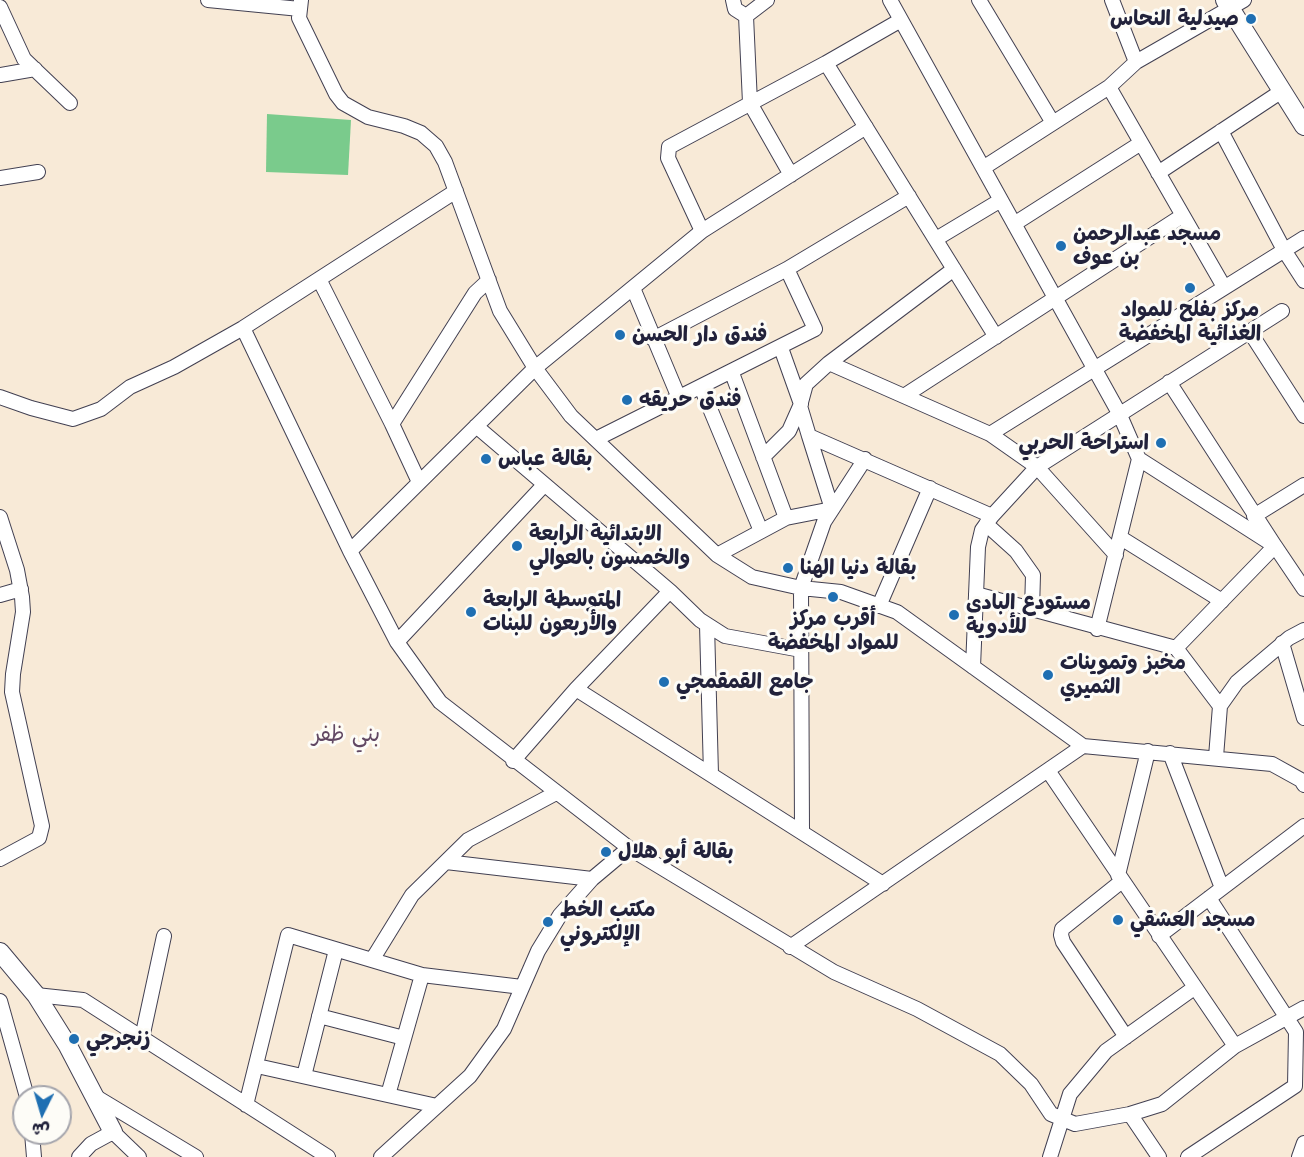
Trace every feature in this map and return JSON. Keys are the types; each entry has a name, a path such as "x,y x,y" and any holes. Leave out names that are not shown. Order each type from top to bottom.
{"main road":[{"path":"1233,3 1282,91 1302,117"},
{"path":"0,952 36,995 68,1046 113,1132"}],"street":[{"path":"6,0 0,6 24,59 70,103"},
{"path":"208,0 301,4 299,18 336,94 343,103 368,117 422,133 436,146 445,162 501,310 535,368 571,416 717,555 752,577 801,588 841,592 897,612 1083,746 1272,764 1301,780 1304,785"},
{"path":"733,0 735,9 747,16"},
{"path":"747,16 767,0"},
{"path":"890,0 1119,413 1139,459 1275,546"},
{"path":"979,0 1053,123"},
{"path":"1112,0 1136,62"},
{"path":"983,168 1109,87 1136,62 1233,3"},
{"path":"747,16 750,103 790,175"},
{"path":"702,231 668,158 669,147 901,20"},
{"path":"826,63 996,337"},
{"path":"0,75 34,69"},
{"path":"1109,87 1224,287"},
{"path":"1158,173 1282,91"},
{"path":"350,551 535,368 702,231 866,127"},
{"path":"1221,131 1284,250 1304,281"},
{"path":"1014,224 1141,143"},
{"path":"0,178 38,172"},
{"path":"0,396 31,408 73,419 101,409 130,387 174,367 243,328 456,191"},
{"path":"653,339 788,269 909,196"},
{"path":"936,239 1000,200"},
{"path":"904,396 1182,216"},
{"path":"990,434 1304,238"},
{"path":"597,440 815,329 788,269"},
{"path":"764,457 789,431 801,404 806,384 829,363 954,269"},
{"path":"319,279 419,482"},
{"path":"392,424 476,294 489,280"},
{"path":"633,288 679,398"},
{"path":"973,667 978,547 989,520 1037,467 1282,311"},
{"path":"243,328 350,551 397,642 440,702 513,761 629,848 834,972 917,1009 1000,1054 1032,1084 1051,1114 1075,1124 1130,1114 1162,1104 1234,1046 1304,1008"},
{"path":"1250,332 1304,417"},
{"path":"781,348 801,404 832,509"},
{"path":"829,363 990,434 1037,467 1116,555"},
{"path":"732,373 786,518"},
{"path":"1169,382 1254,516 1304,589"},
{"path":"701,387 761,531"},
{"path":"476,426 708,625 725,636 801,650"},
{"path":"809,436 930,488 989,520 1033,575 1032,610"},
{"path":"802,831 801,588 824,522 865,459"},
{"path":"1097,629 1139,459"},
{"path":"397,642 544,485"},
{"path":"1254,516 1304,485"},
{"path":"879,606 930,488"},
{"path":"717,555 786,518 832,509"},
{"path":"0,517 21,589 23,612 12,692 42,826 39,838 0,859"},
{"path":"1121,538 1222,601"},
{"path":"1176,648 1275,546"},
{"path":"0,595 21,589"},
{"path":"513,761 576,689 670,591"},
{"path":"976,594 1097,629 1176,648 1220,706"},
{"path":"708,625 711,774"},
{"path":"1216,757 1220,706 1237,682 1282,643 1304,630"},
{"path":"1282,643 1304,718"},
{"path":"576,689 883,884"},
{"path":"790,947 1049,772 1083,746"},
{"path":"1126,1037 1063,942 1061,934 1062,929 1120,878 1148,751"},
{"path":"1170,753 1222,888"},
{"path":"1049,772 1234,1046"},
{"path":"372,960 412,895 468,840 556,793"},
{"path":"1159,936 1304,826"},
{"path":"381,1157 477,1067 504,1029 538,951 560,915 592,879 629,848"},
{"path":"446,862 592,879"},
{"path":"1188,1157 1300,1088 1300,1032 1287,1019 1209,898"},
{"path":"246,1105 288,935 422,975 522,987"},
{"path":"141,1038 164,936"},
{"path":"304,1076 336,950"},
{"path":"388,1095 422,975"},
{"path":"1050,1157 1070,1094 1106,1051 1194,987"},
{"path":"36,995 82,1000 320,1155"},
{"path":"0,1001 24,1085"},
{"path":"319,1016 404,1038"},
{"path":"257,1066 437,1106"},
{"path":"93,1095 196,1157"},
{"path":"1130,1114 1159,1157"},
{"path":"79,1157 91,1144 113,1132 139,1157"},
{"path":"1299,1157 1304,1143"}],"green space":[{"path":"267,114 351,120 348,175 266,172"}],"place":[{"name":"صيدلية النحاس","path":"1251,19"},
{"name":"مسجد عبدالرحمن بن عوف","path":"1061,246"},
{"name":"مركز بفلح للمواد الغذائية المخفضة","path":"1190,288"},
{"name":"فندق دار الحسن","path":"620,335"},
{"name":"فندق حريقه","path":"627,400"},
{"name":"استراحة الحربي","path":"1161,443"},
{"name":"بقالة عباس","path":"486,459"},
{"name":"الابتدائية الرابعة والخمسون بالعوالي","path":"517,546"},
{"name":"بقالة دنيا الهنا","path":"788,568"},
{"name":"أقرب مركز للمواد المخفضة","path":"833,597"},
{"name":"المتوسطة الرابعة والأربعون للبنات","path":"471,612"},
{"name":"مستودع البادى للأدوية","path":"954,615"},
{"name":"مخبز وتموينات الثميري","path":"1048,675"},
{"name":"جامع القمقمجي","path":"664,682"},
{"name":"بقالة أبو هلال","path":"606,852"},
{"name":"مسجد العشقي","path":"1118,920"},
{"name":"مكتب الخط الإلكتروني","path":"548,922"},
{"name":"زنجرجي","path":"74,1039"}],"district":[{"name":"بني ظفر","path":"346,735"}]}
